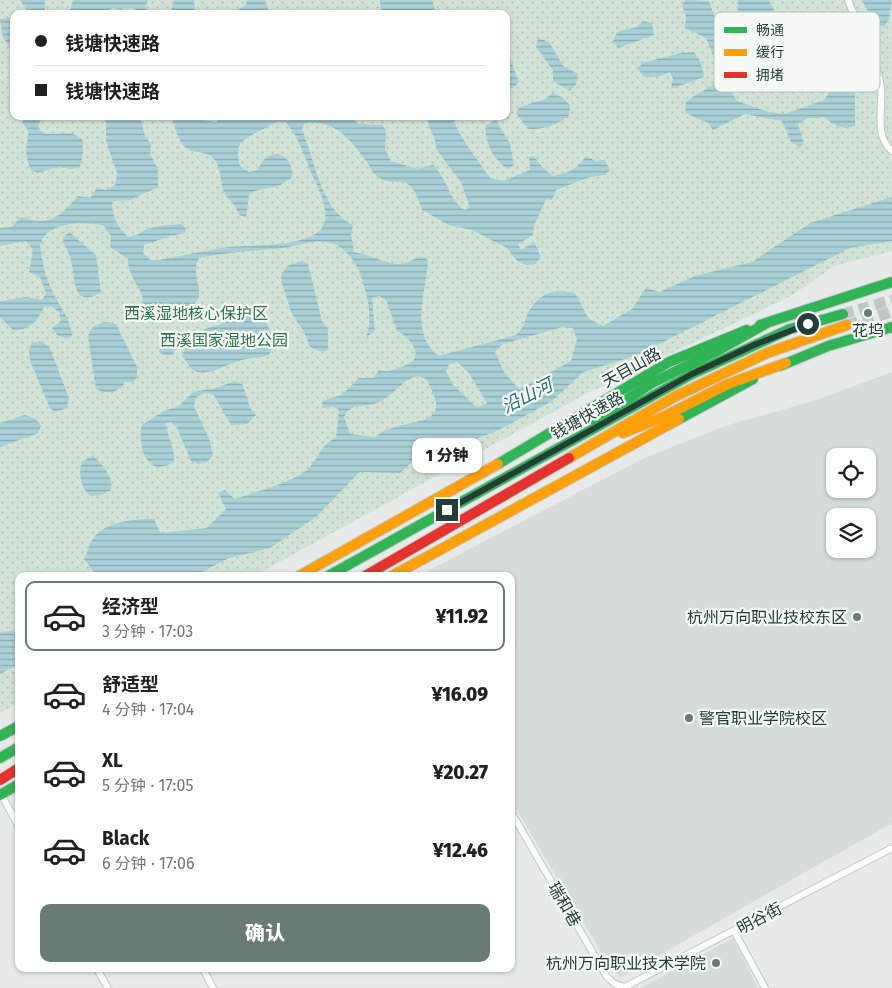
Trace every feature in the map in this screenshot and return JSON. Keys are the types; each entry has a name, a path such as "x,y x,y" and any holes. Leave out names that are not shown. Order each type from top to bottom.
{"main road":[{"name":"天目山路","path":"306,572 457,489 669,362 767,323 892,282"},
{"name":"钱塘快速路","path":"335,572 548,453 720,360 790,329 843,314"},
{"path":"548,453 650,384 719,350 767,323"},
{"name":"钱塘快速路","path":"372,572 539,477 592,443 674,397 767,354 847,325"},
{"path":"539,477 621,434 665,416 728,384 828,346 892,327"},
{"path":"399,572 637,440 786,363"},
{"path":"0,736 15,728"},
{"path":"0,751 15,744"},
{"path":"0,758 15,749"},
{"path":"0,773 15,765"},
{"path":"0,780 15,771"},
{"path":"0,794 15,786"}],"street":[{"path":"848,0 853,12"},
{"path":"880,83 883,140 892,151"},
{"path":"0,794 15,820"},
{"name":"瑞和巷","path":"515,819 607,977 615,984 625,987"},
{"name":"明谷街","path":"625,987 892,848"},
{"path":"734,931 765,988"},
{"path":"99,972 108,988"},
{"path":"205,972 213,988"}],"shaded area":[{"name":"警官职业学院校区","path":"892,372 892,823 621,977 611,969 515,807 515,572 426,572 644,458 725,426 813,401"},
{"name":"杭州万向职业技术学院","path":"733,938 758,988 641,988"}],"green space":[{"name":"西溪湿地核心保护区","path":"0,0 892,0 892,251 834,266 791,296 586,394 261,572 15,572 15,705 0,713"}],"water":[{"path":"20,0 45,0 45,10 27,10"},
{"path":"74,0 148,0 145,8 147,10 137,10 128,7 121,10 113,8 109,10 70,9"},
{"path":"174,0 194,0 195,10 171,10"},
{"path":"247,0 265,0 269,10 238,10 246,5"},
{"path":"380,0 432,0 435,10 381,10"},
{"path":"685,0 709,1 714,15 714,57 706,38 685,28 686,16 682,6"},
{"path":"738,0 769,0 775,12 738,12"},
{"path":"862,0 892,0 889,19 884,27 880,25 880,12 868,12"},
{"path":"10,18 10,47 3,38 0,19"},
{"path":"643,21 652,23 654,35 618,48 613,41 617,32 637,27"},
{"path":"538,38 549,42 563,66 578,74 576,84 570,91 553,81 553,70 536,47"},
{"path":"694,52 701,63 704,77 671,89 673,79 670,72 657,77 644,77 638,69 642,63 681,53"},
{"path":"510,58 519,82 510,88"},
{"path":"713,85 714,92 732,92 737,101 768,112 785,114 824,100 828,92 853,92 855,94 855,126 838,126 824,117 808,118 798,124 804,143 800,147 791,142 782,121 745,114 713,130 708,123 685,113 686,102"},
{"path":"553,93 563,98 570,105 569,115 560,122 550,126 528,129 516,113 520,107 545,99"},
{"path":"23,120 44,120 40,121 38,126 42,133 67,133 82,139 83,153 80,167 72,169 58,167 37,173 31,170 26,153 28,130 23,124"},
{"name":"沿山河","path":"105,120 141,120 145,136 151,144 150,154 158,169 158,187 130,200 112,201 114,216 125,234 129,237 135,236 152,228 182,224 186,229 185,233 144,245 143,253 150,260 160,260 221,248 292,242 305,239 316,233 323,226 325,220 325,208 319,190 298,140 285,122 275,123 248,137 239,147 238,158 240,166 249,172 257,170 267,157 272,154 278,154 286,158 292,172 292,177 281,185 259,190 249,195 246,217 239,215 224,192 219,170 214,159 208,154 186,148 179,138 172,120 216,122 218,120 354,120 359,124 382,125 386,130 385,149 391,161 417,169 433,165 442,176 455,201 465,210 470,208 461,182 436,149 428,120 455,120 457,129 490,178 503,181 530,170 529,157 534,156 542,167 553,176 572,170 586,156 595,161 605,160 610,170 605,175 590,177 556,190 552,200 546,199 534,226 533,235 518,244 521,250 534,242 541,257 536,264 526,265 518,262 507,248 472,230 449,225 422,210 417,196 407,183 390,182 376,175 348,138 341,132 325,124 304,123 302,130 326,196 342,218 353,225 351,235 354,252 397,264 421,257 425,257 428,261 422,325 424,336 430,347 439,356 516,335 522,328 535,302 551,292 563,291 576,294 588,318 603,326 632,309 646,288 659,292 695,276 752,262 810,223 892,197 892,241 850,248 635,356 583,372 552,401 501,429 437,455 414,460 400,473 360,472 316,517 270,548 229,558 202,572 94,572 84,559 92,540 97,534 112,525 120,522 154,519 160,533 207,528 226,509 218,493 225,490 235,499 285,482 308,469 323,448 336,437 339,410 334,407 322,408 323,401 343,394 359,378 374,378 379,370 391,370 412,362 416,353 409,340 397,331 386,300 379,296 372,298 375,330 366,338 369,312 362,279 357,266 348,254 331,243 319,241 282,248 199,258 196,266 199,288 197,300 192,306 182,311 151,320 140,291 130,272 128,259 110,247 111,236 104,226 87,223 58,227 44,237 40,245 48,281 69,322 72,336 67,339 57,335 52,328 61,321 59,312 51,306 44,307 29,327 13,330 0,317 0,301 26,297 42,300 46,293 40,277 29,272 33,250 26,241 0,246 0,228 11,227 21,217 39,221 53,218 65,210 78,196 90,198 97,188 106,190 115,185 117,173 106,141","holes":["562,327 573,328 577,340 571,361 519,389 504,372 495,352 503,344","457,362 468,372 487,403 477,408 453,385 446,371 449,364","418,376 426,379 434,394 436,405 434,413 429,418 384,431 375,437 350,434 344,417 350,409 357,406 374,404 386,398 406,381"]},
{"path":"496,120 510,144 514,165 508,169 495,156 486,137 486,125"},
{"path":"69,232 96,255 101,293 91,297 84,297 76,289 71,260 63,238"},
{"path":"302,261 308,264 322,321 328,329 328,350 322,352 310,347 304,332 292,314 282,284 281,276 287,266"},
{"path":"253,313 264,320 270,331 273,343 269,355 245,359 206,372 193,370 182,357 191,333 225,323 230,317"},
{"path":"106,322 116,324 137,367 137,377 133,382 125,382 119,389 112,392 96,389 88,337 94,326"},
{"path":"173,333 177,341 173,355 164,355 159,352 161,342 166,334"},
{"path":"40,341 49,346 69,398 67,408 55,412 50,408 30,361 29,351 31,344"},
{"path":"235,381 243,385 250,408 256,415 247,424 231,425 213,394 205,393 196,397 194,406 210,441 213,455 207,462 198,464 191,461 177,428 171,422 166,423 174,452 174,462 159,467 150,463 142,447 140,435 142,425 164,411 179,406 193,392 216,388"},
{"path":"25,415 36,419 41,426 38,433 0,447 0,423"},
{"path":"93,455 109,475 111,490 102,495 90,496 82,485 80,471 82,462"},
{"path":"15,630 15,666 0,674 0,633"}],"tunnel":[{"path":"843,314 892,300"},
{"path":"847,325 892,312"}],"traffic: fast":[{"path":"760,325 892,282"},
{"path":"335,572 692,374 790,329 843,314"},
{"path":"595,421 650,384 719,350 767,323"},
{"path":"780,366 828,346 892,327"},
{"path":"498,464 669,362 747,330"},
{"path":"679,419 753,379"},
{"path":"0,736 15,728"},
{"path":"0,758 15,749"},
{"path":"0,795 15,786"}],"traffic: slow":[{"path":"569,458 674,397 767,353 847,325"},
{"path":"623,433 665,416 728,384 786,363"},
{"path":"399,572 679,419"},
{"path":"306,572 498,464"}],"traffic: jam":[{"path":"372,572 569,458"},
{"path":"0,780 15,771"}],"place":[{"name":"花坞","path":"868,313"},
{"name":"杭州万向职业技校东区","path":"857,617"},
{"name":"警官职业学院校区","path":"689,718"},
{"name":"杭州万向职业技术学院","path":"716,963"}],"route":[{"path":"447,510 692,374 790,329 808,324"}],"park label":[{"name":"西溪国家湿地公园","path":"224,340"}]}
